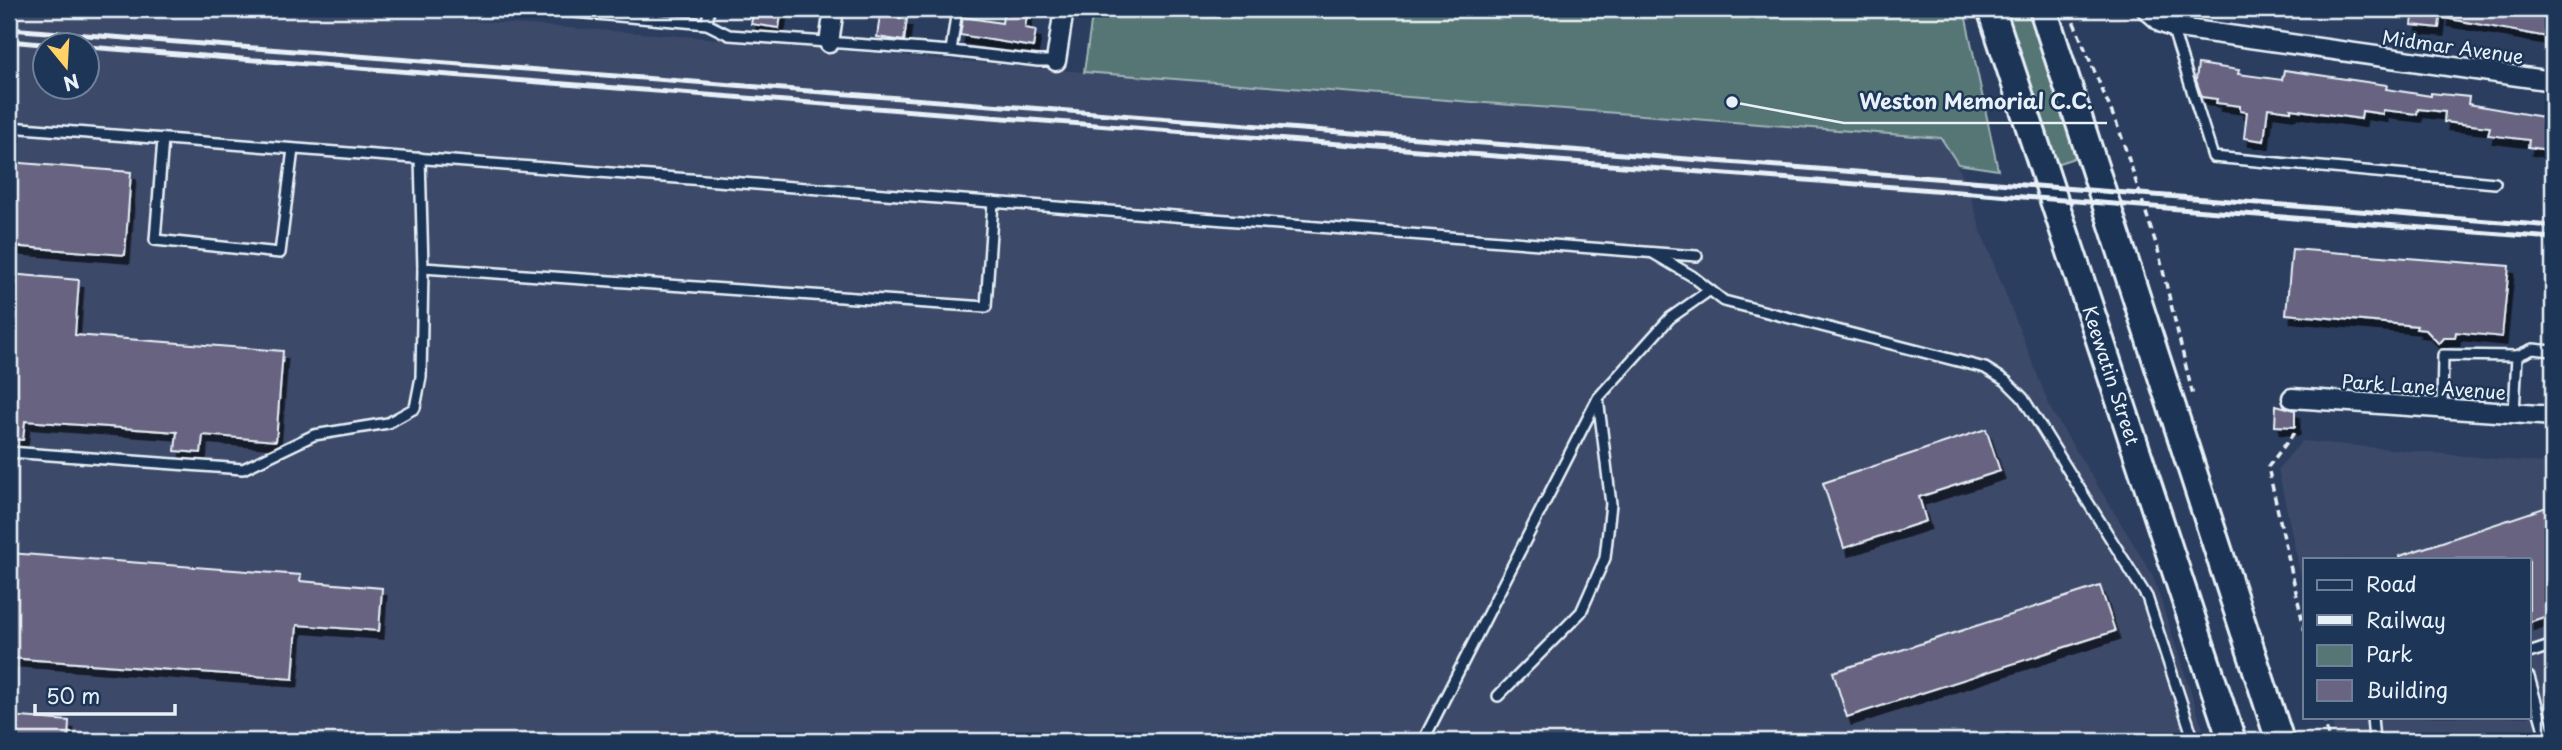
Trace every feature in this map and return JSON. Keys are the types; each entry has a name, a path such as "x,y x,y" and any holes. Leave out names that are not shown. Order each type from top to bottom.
{"main road":[{"name":"Keewatin Street","path":"1991,9 2232,741"},
{"path":"2043,9 2280,741"}],"street":[{"path":"829,43 834,9"},
{"path":"1056,61 1064,9"},
{"name":"Midmar Avenue","path":"2146,9 2162,23 2172,27 2553,81"},
{"name":"Park Lane Avenue","path":"2292,398 2553,416"}],"lane":[{"path":"541,9 707,24 729,35 1056,61"},
{"path":"707,24 709,9"},
{"path":"951,51 957,9"},
{"path":"2172,27 2213,157 2495,183"},
{"path":"9,127 1697,256"},
{"path":"163,139 155,240 280,253 293,149"},
{"path":"9,452 243,469 314,435 388,423 415,408 421,377 423,268 419,158"},
{"path":"423,268 986,307 993,202"},
{"path":"1651,252 1692,276 1724,300 1985,368 2006,381 2023,398 2147,597 2194,741"},
{"path":"1423,741 1598,398 1670,318 1710,290"},
{"path":"2442,408 2443,355 2517,356 2533,349 2553,351"},
{"path":"2514,413 2517,356"},
{"path":"1498,696 1581,612 1605,558 1611,504 1598,398"},
{"path":"2530,653 2553,645"},
{"path":"2530,681 2547,741"},
{"path":"2372,718 2374,741"}],"path":[{"path":"2068,9 2119,132 2154,237 2195,401"},
{"path":"2294,433 2268,467 2303,623"},
{"path":"2324,718 2329,741"}],"shaded area":[{"path":"9,9 308,9 693,37 1084,72 1941,138 1966,181 1982,234 2051,410 2152,574 2207,741 9,741"},
{"path":"2302,441 2553,464 2553,741 2336,741 2331,718 2530,718 2530,558 2303,558 2303,586 2278,469"}],"green space":[{"path":"1093,9 1964,9 1998,170 1958,164 1941,138 1084,72"},
{"path":"2001,9 2030,9 2077,157 2053,165"}],"building":[{"path":"754,9 782,9 779,28 751,24"},
{"path":"1004,9 1028,9 1025,28 1036,30 1033,47 960,35 963,17 1002,23"},
{"path":"2414,9 2441,9 2439,28 2412,25"},
{"path":"2444,9 2553,9 2553,38 2444,18"},
{"path":"880,15 907,19 904,41 877,37"},
{"path":"2198,64 2239,70 2238,74 2282,80 2284,70 2387,85 2386,89 2431,96 2431,93 2469,97 2468,104 2543,117 2542,123 2552,124 2548,150 2528,147 2529,140 2488,135 2490,127 2444,122 2445,112 2418,109 2417,114 2383,110 2383,114 2362,111 2361,119 2268,108 2264,141 2244,138 2247,112 2240,111 2240,106 2216,103 2217,99 2202,97 2196,80"},
{"path":"9,162 131,172 125,255 9,246"},
{"path":"2292,249 2509,266 2502,337 2456,332 2455,338 2444,338 2439,344 2426,330 2416,329 2417,326 2286,314"},
{"path":"9,274 79,280 75,335 283,351 276,441 203,435 201,453 175,451 177,432 25,421 23,440 9,439"},
{"path":"2276,405 2295,410 2295,427 2275,426"},
{"path":"1986,429 2000,471 1919,497 1926,521 1844,548 1823,483"},
{"path":"2553,505 2553,614 2530,622 2530,558 2400,556"},
{"path":"9,553 301,575 300,581 382,588 379,631 297,625 293,679 9,658"},
{"path":"2100,586 2115,631 1847,717 1833,672"},
{"path":"9,716 69,721 68,741 9,741"}],"railway":[{"path":"9,29 2553,226"},
{"path":"9,41 32,43"},
{"path":"102,48 2553,238"}],"place":[{"name":"Weston Memorial C.C.","path":"1732,102"}]}
